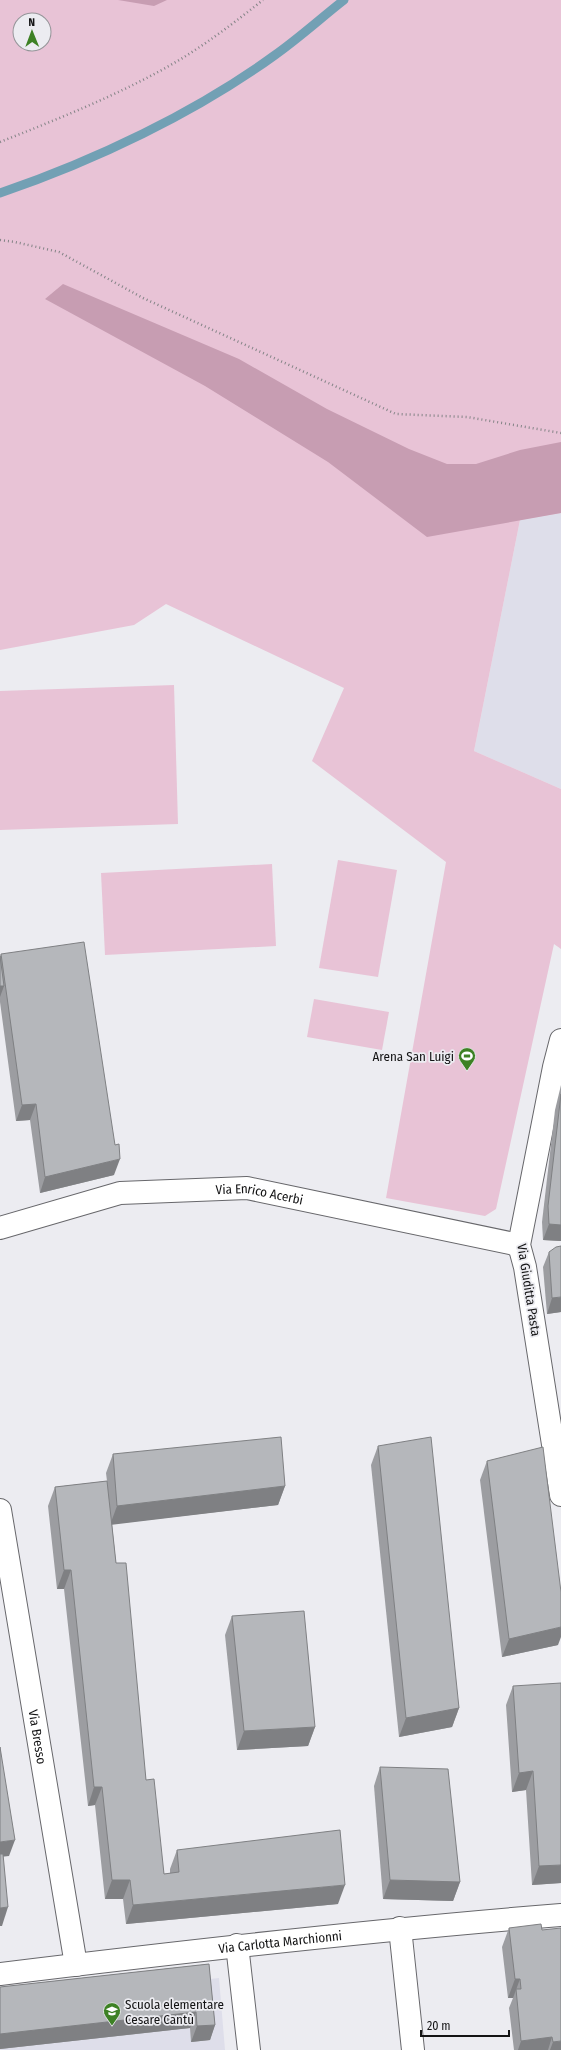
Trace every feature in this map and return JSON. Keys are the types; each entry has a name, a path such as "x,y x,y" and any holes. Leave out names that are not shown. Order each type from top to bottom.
{"street":[{"name":"Via Giuditta Pasta","path":"561,1040 554,1067 519,1245 525,1267 561,1495"},
{"name":"Via Enrico Acerbi","path":"0,1228 120,1194 248,1188 519,1245"},
{"name":"Via Bresso","path":"0,1510 76,1965"},
{"name":"Via Carlotta Marchionni","path":"0,1974 237,1945 400,1928 561,1915"},
{"path":"400,1928 413,2050"},
{"path":"237,1945 249,2050"}],"path":[{"path":"0,142 53,121 159,72 221,33 263,0"},
{"path":"0,240 59,252 143,298 396,414 467,417 561,433"}],"shaded area":[{"path":"0,0 561,0 561,513 520,520 474,751 561,789 561,949 554,944 496,1209 485,1216 386,1198 446,862 312,761 344,688 166,604 134,625 0,650"},
{"path":"118,0 167,0 154,6"},
{"path":"63,284 239,359 327,409 409,449 447,464 476,464 520,450 561,442 561,513 427,537 328,462 205,386 45,299"},
{"path":"561,513 561,789 474,751 520,520"},
{"path":"174,685 178,824 0,830 0,691"},
{"path":"338,860 397,870 378,977 319,968"},
{"path":"272,864 276,946 105,955 101,873"},
{"path":"314,999 389,1012 382,1050 307,1037"},
{"name":"Scuola elementare Cesare Cantù","path":"219,1978 225,2050 0,2050 0,2002"}],"building":[{"path":"84,942 115,1145 119,1144 120,1159 45,1177 36,1104 22,1105 1,954"},
{"path":"0,956 4,986 0,986"},
{"path":"561,1094 561,1225 549,1224 548,1206"},
{"path":"561,1246 561,1297 552,1298 549,1252 556,1247"},
{"path":"281,1437 285,1486 117,1506 113,1454"},
{"path":"431,1437 459,1708 406,1718 378,1446"},
{"path":"543,1447 561,1592 561,1627 509,1639 487,1461"},
{"path":"107,1481 116,1563 126,1563 146,1780 154,1779 164,1874 179,1872 177,1850 340,1830 345,1885 133,1905 130,1880 112,1880 102,1787 94,1787 71,1570 64,1570 55,1487"},
{"path":"304,1611 315,1727 244,1731 232,1616"},
{"path":"561,1683 561,1865 539,1866 533,1771 519,1773 513,1686"},
{"path":"0,1747 15,1840 0,1842"},
{"path":"380,1767 448,1769 460,1882 390,1880"},
{"path":"0,1854 3,1854 8,1907 0,1908"},
{"path":"541,1924 542,1930 561,1928 561,2041 553,2042 552,2037 521,2041 516,1989 521,1989 520,1979 515,1979 509,1928"},
{"path":"209,1964 215,2025 197,2026 196,2012 0,2034 0,1987"}],"waterway":[{"path":"0,193 107,151 143,134 212,97 293,42 344,0"}],"place":[{"name":"Arena San Luigi","path":"467,1071"},
{"name":"Scuola elementare Cesare Cantù","path":"112,2026"}]}
